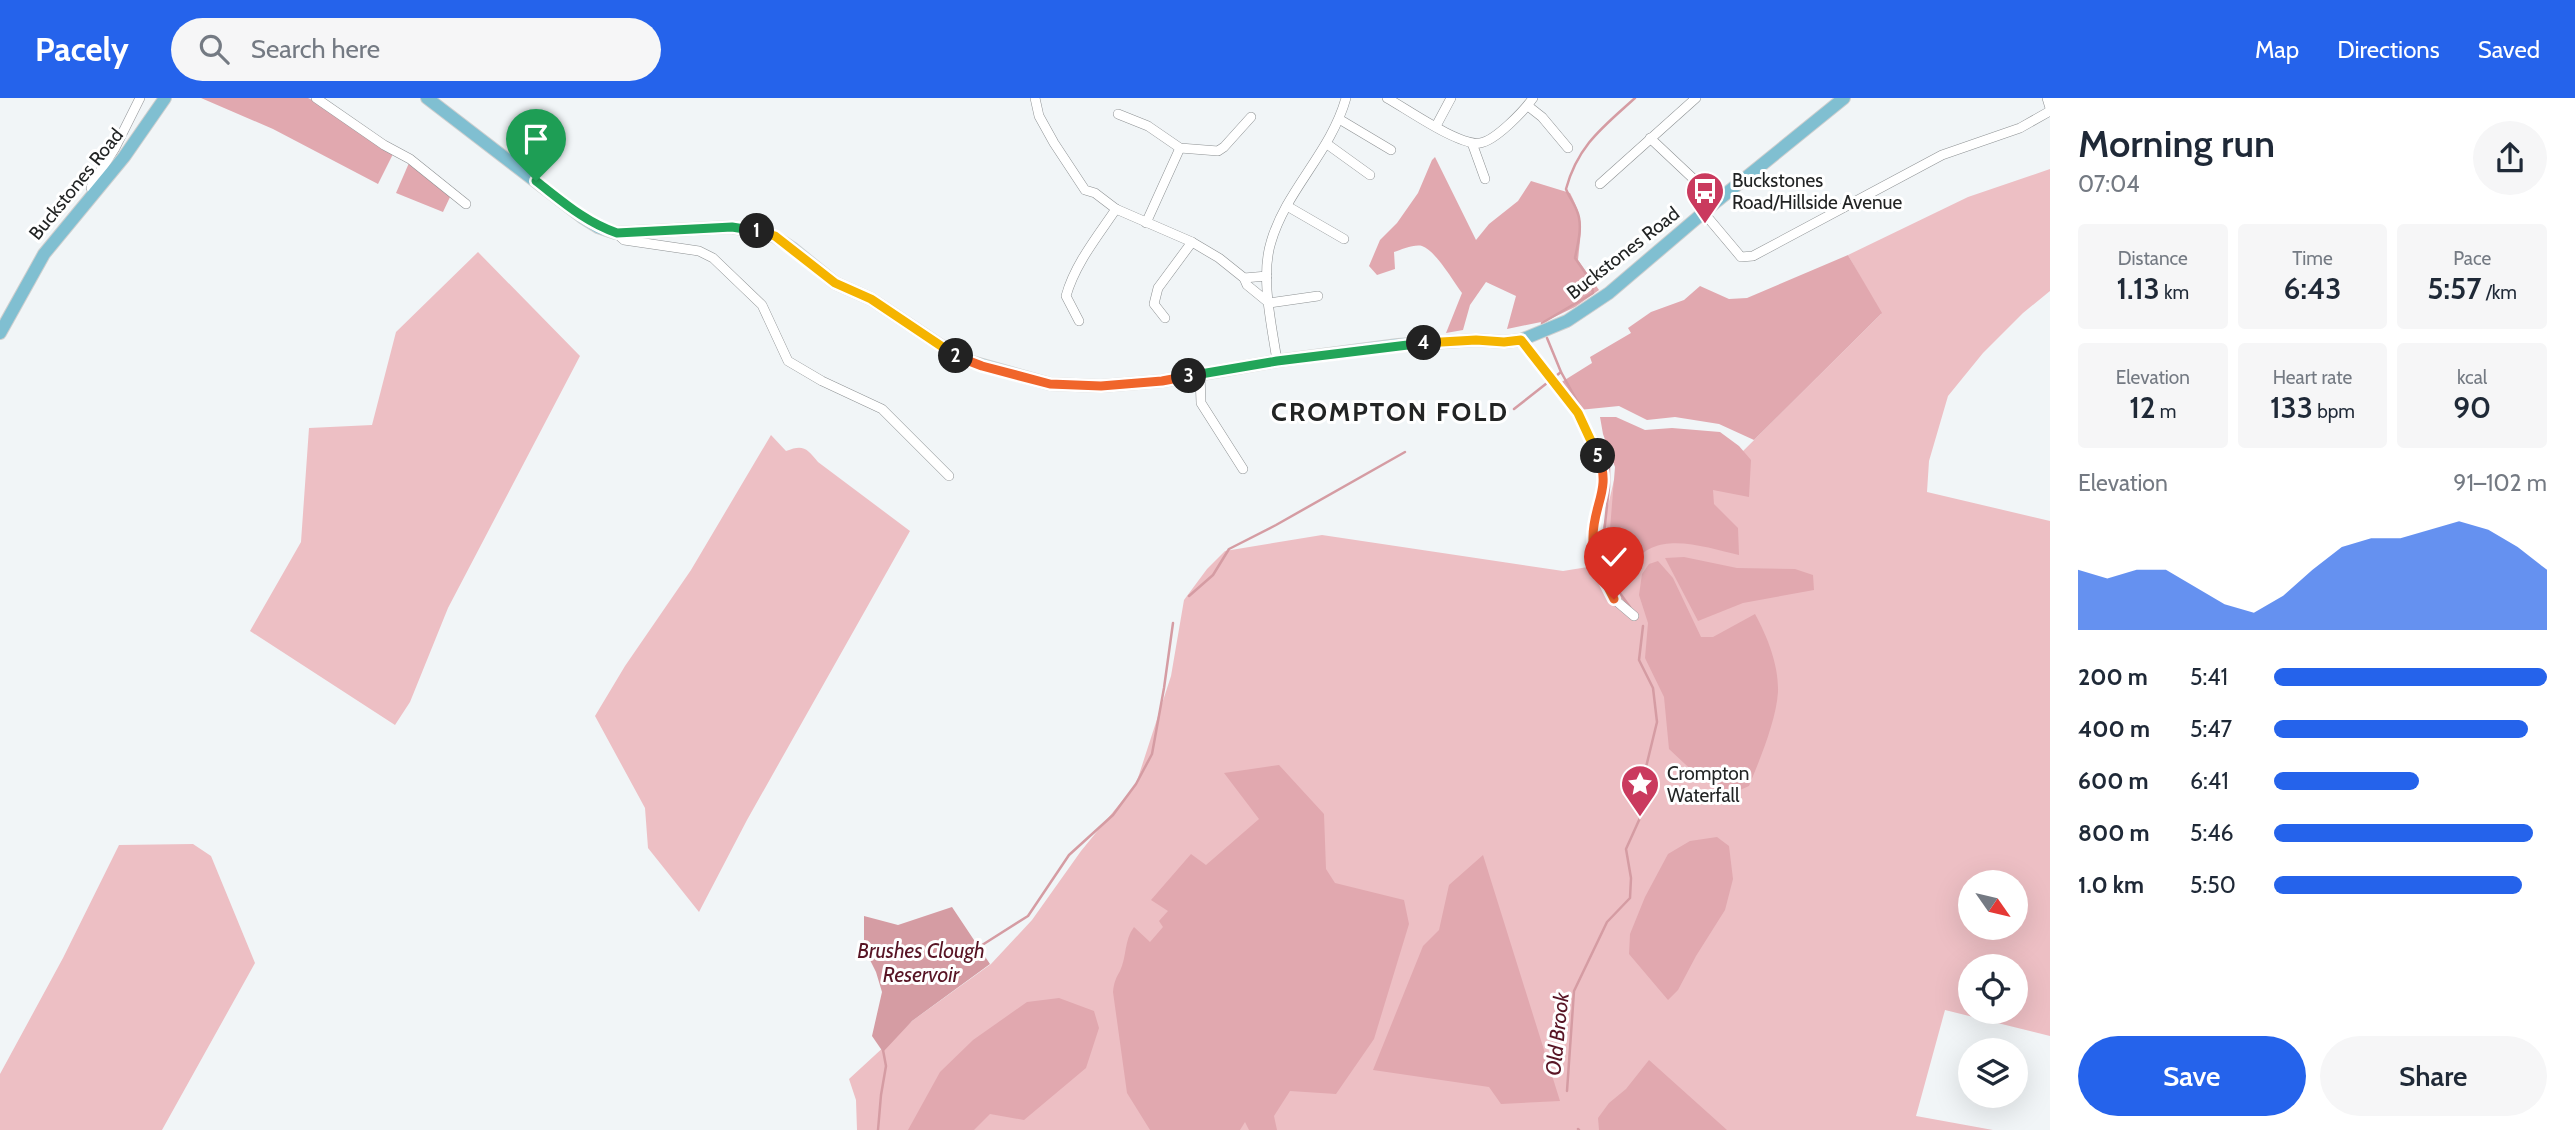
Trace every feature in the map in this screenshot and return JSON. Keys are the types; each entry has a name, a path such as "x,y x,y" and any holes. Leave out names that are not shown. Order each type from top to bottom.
{"main road":[{"name":"Buckstones Road","path":"0,333 44,254 137,140 165,98"},
{"name":"Buckstones Road","path":"426,98 598,227 617,233 732,227 775,236 835,283 871,299 961,359 1050,384 1162,381 1277,361 1407,345 1521,340 1567,321 1609,293 1844,98"}],"street":[{"path":"94,192 92,184 115,148 140,98"},
{"path":"316,98 384,145 410,159 466,204"},
{"path":"1035,98 1039,116 1085,190 1095,193 1116,209 1192,242 1219,258 1269,303 1318,296"},
{"path":"1277,361 1267,276 1270,243 1287,206 1327,144 1346,98"},
{"path":"1387,98 1446,133 1472,144 1482,144 1492,139 1530,102 1568,148"},
{"path":"1436,126 1451,98"},
{"path":"1600,184 1696,98"},
{"path":"1704,213 1741,257 1753,256 1942,155 2020,128 2050,109 2047,98"},
{"path":"1118,114 1148,126 1180,148 1218,151 1224,148 1251,117"},
{"path":"1339,119 1391,150"},
{"path":"1650,138 1717,201"},
{"path":"1327,144 1370,175"},
{"path":"1472,144 1485,179"},
{"path":"1146,223 1180,148"},
{"path":"1287,206 1344,239"},
{"path":"1079,321 1066,296 1070,281 1116,209"},
{"path":"617,233 624,240 699,251 713,258 762,305 788,361 822,381 882,409 949,476"},
{"path":"1165,318 1154,304 1158,288 1192,242"},
{"path":"1244,278 1267,276"},
{"path":"1521,340 1578,413 1603,469 1605,481 1593,533 1599,567 1614,599 1634,616"},
{"path":"1200,374 1202,403 1243,469"}],"shaded area":[{"path":"201,98 308,98 329,108 393,154 378,184 273,129"},
{"path":"1435,157 1476,240 1489,224 1518,201 1531,181 1570,193 1581,225 1578,260 1599,290 1575,307 1546,321 1507,329 1516,296 1486,282 1470,305 1463,330 1446,333 1462,293 1433,254 1422,246 1411,246 1394,252 1395,269 1377,275 1369,266 1380,240 1397,223 1418,193"},
{"path":"409,163 450,197 443,212 396,193"},
{"path":"2050,169 2050,291 2023,313 1983,353 1948,396 1929,461 1927,492 2050,521 2050,1036 2002,1024 2028,1024 2028,954 1958,954 1958,1013 1945,1010 1916,1116 1993,1130 857,1130 856,1100 849,1079 912,1021 991,964 1032,920 1081,851 1136,784 1171,676 1184,600 1207,569 1225,551 1322,535 1563,571 1594,566 1614,480 1733,461 1881,314 1848,255 1968,197"},
{"path":"478,252 580,356 448,608 410,702 395,725 250,631 301,542 309,428 372,425 396,332"},
{"path":"1848,255 1882,313 1754,440 1719,424 1675,417 1647,420 1619,406 1579,410 1560,383 1592,363 1590,357 1631,333 1628,328 1651,312 1684,300 1700,286 1729,299 1747,298"},
{"path":"1600,417 1616,417 1645,430 1672,428 1720,432 1739,446 1751,460 1749,497 1713,490 1714,504 1738,528 1739,555 1697,545 1655,546 1633,565 1625,583 1619,584 1608,554 1615,467"},
{"path":"771,435 786,451 801,448 808,451 818,462 910,531 747,820 699,912 648,848 645,808 595,716 625,666 691,570"},
{"path":"1684,557 1737,568 1795,569 1813,575 1814,590 1743,603 1698,621 1665,558"},
{"path":"1658,561 1673,578 1701,637 1713,637 1755,614 1771,651 1777,672 1778,692 1771,727 1749,786 1729,795 1701,779 1669,749 1664,697 1645,658 1648,623 1639,595 1642,574 1649,564"},
{"path":"1279,765 1324,814 1326,869 1335,883 1404,900 1409,924 1374,1039 1336,1094 1290,1091 1274,1116 1277,1130 1249,1130 1245,1122 1240,1130 1150,1130 1127,1093 1113,992 1129,937 1134,927 1150,942 1163,927 1159,921 1168,911 1151,900 1191,854 1206,865 1259,819 1224,773"},
{"path":"1717,837 1729,846 1733,879 1725,910 1678,990 1668,1000 1629,954 1630,934 1645,897 1668,854 1690,841"},
{"path":"193,844 211,856 255,963 162,1130 0,1130 0,1074 63,958 119,845"},
{"path":"1483,855 1560,1101 1501,1104 1489,1087 1373,1070 1423,946 1439,930 1449,885"},
{"path":"1059,998 1094,1011 1099,1028 1086,1068 1024,1120 990,1114 974,1130 908,1130 940,1072 973,1040 1027,1002"},
{"path":"1649,1060 1727,1130 1599,1130 1598,1118"}],"water":[{"name":"Brushes Clough Reservoir","path":"952,907 990,964 912,1021 883,1052 872,1036 882,992 864,948 864,916 898,925"}],"waterway":[{"name":"Old Brook","path":"1542,323 1593,293 1591,281 1575,258 1580,222 1566,189 1577,160 1593,138 1635,98"},
{"name":"Old Brook","path":"1547,338 1561,372 1581,408"},
{"path":"1514,409 1561,372"},
{"path":"1189,596 1213,575 1229,549 1405,452"},
{"name":"Old Brook","path":"1609,462 1602,552 1614,585 1630,607"},
{"path":"979,947 1028,916 1069,855 1113,815 1136,784 1152,754 1173,623"},
{"name":"Old Brook","path":"1567,1091 1574,991 1607,922 1630,898 1631,878 1626,849 1640,818 1639,796 1657,722 1653,688 1639,660 1643,626"},
{"path":"878,1130 886,1066 883,1050"}],"place":[{"name":"Buckstones Road/Hillside Avenue","path":"1705,225"},
{"name":"Crompton Waterfall","path":"1640,818"}],"district":[{"name":"CROMPTON FOLD","path":"1390,412"}],"route":[{"path":"536,181 582,217 598,227 617,233 732,227 775,236 835,283 871,299 961,359 1050,384 1101,386 1162,381 1277,361 1398,345 1521,340 1578,413 1603,469 1605,481 1593,533 1593,545 1601,574 1614,599"}]}
